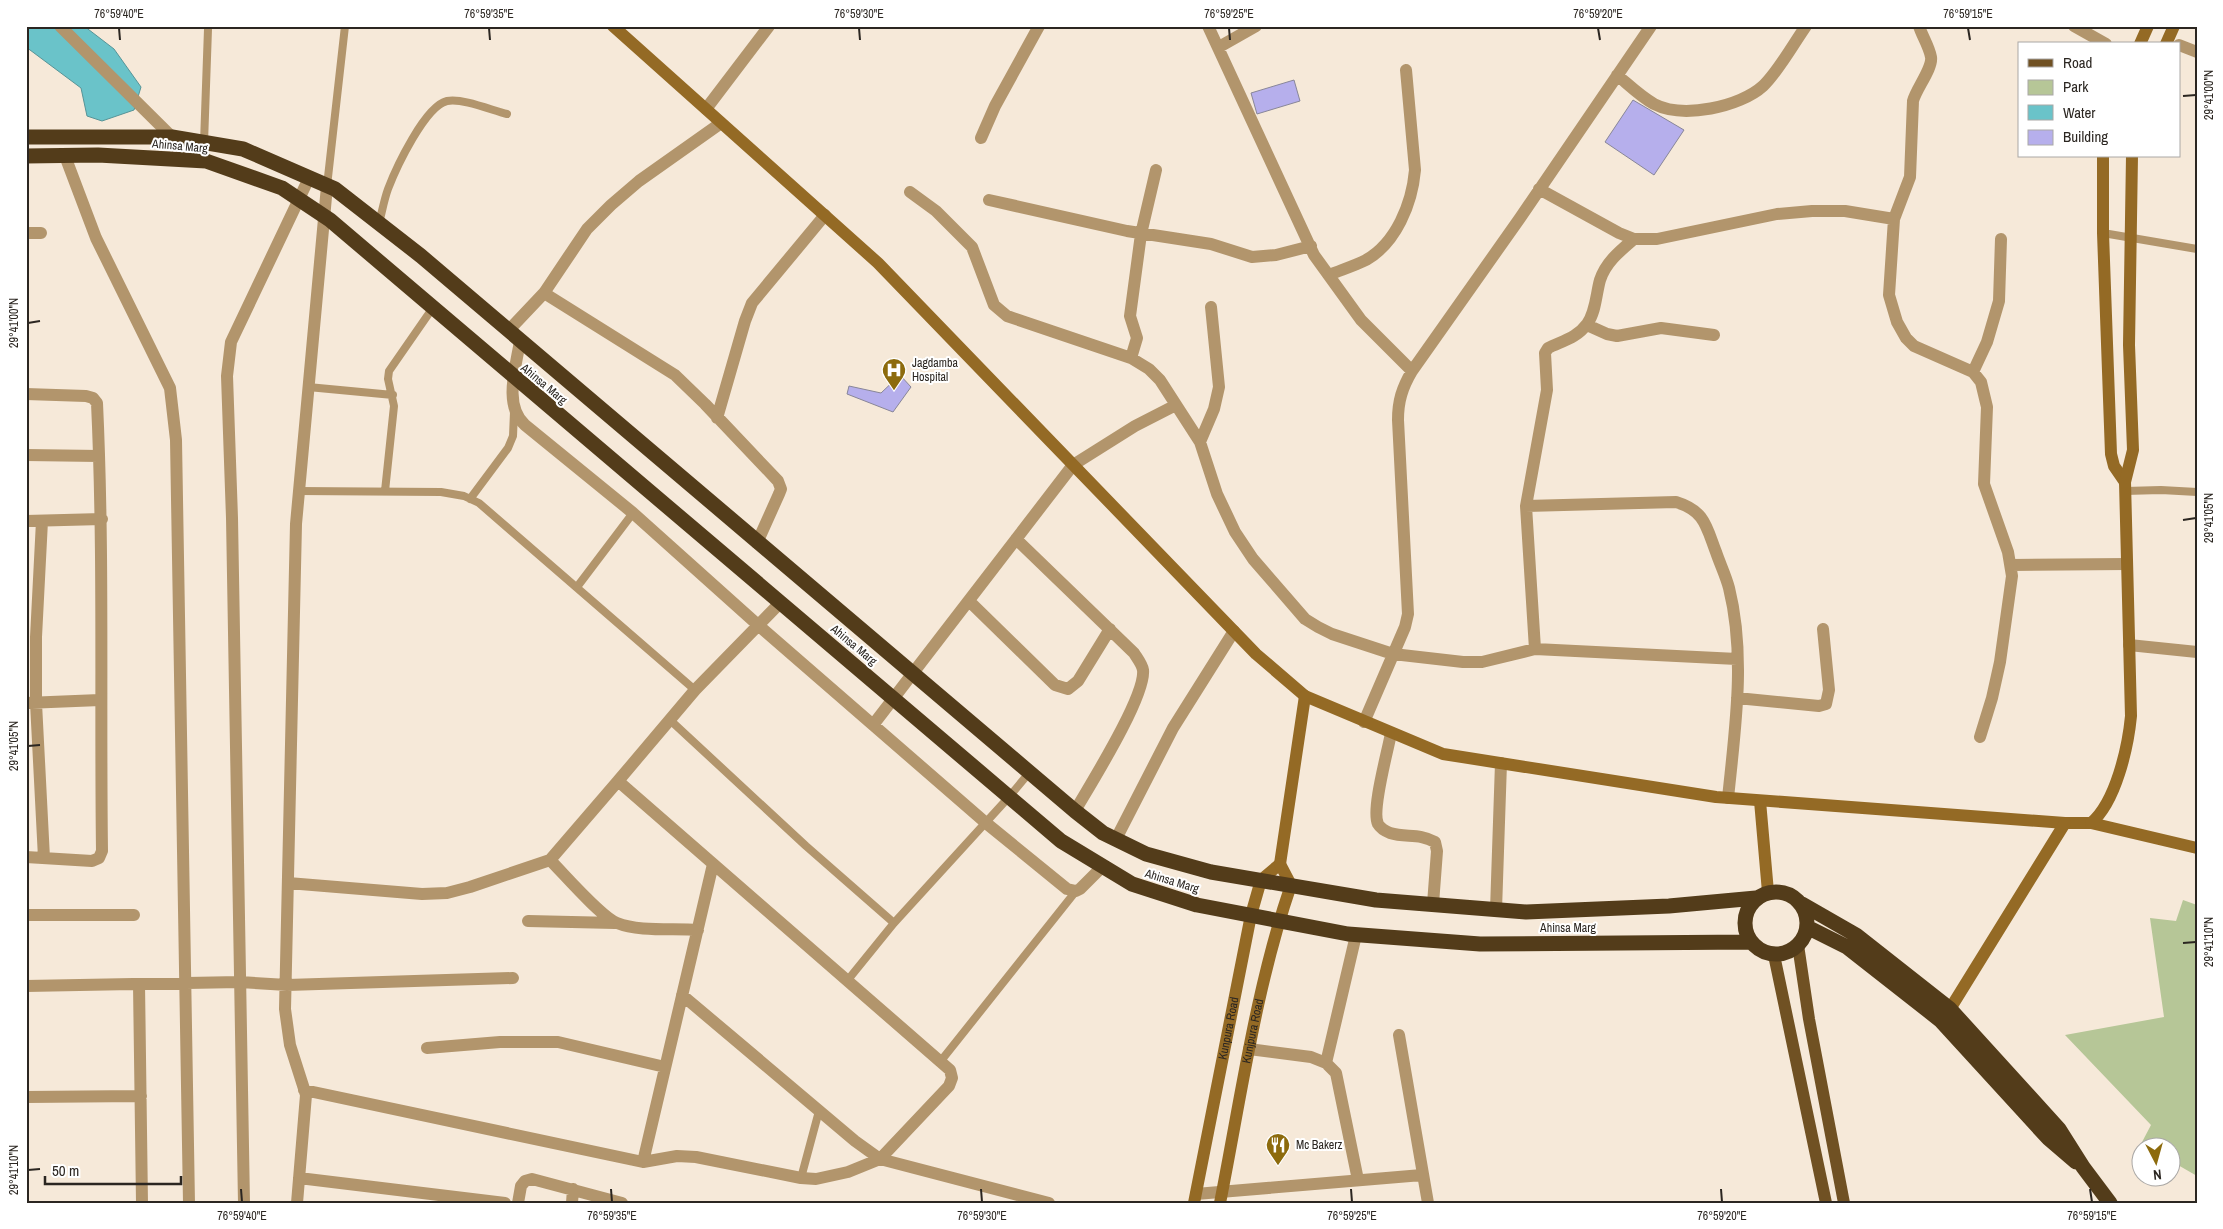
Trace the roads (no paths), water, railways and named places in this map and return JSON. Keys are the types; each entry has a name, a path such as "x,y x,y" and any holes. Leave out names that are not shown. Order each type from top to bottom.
{"highway":[{"name":"Ahinsa Marg","path":"26,137 172,137 243,148 335,189 379,223 514,336 1075,812 1103,833 1156,857 1211,872 1376,900 1526,912 1669,906 1762,895"},
{"name":"Ahinsa Marg","path":"26,156 98,156 206,161 282,188 323,215 1062,841 1132,884 1197,905 1356,935 1480,944 1750,942"},
{"path":"1802,904 1806,911 1808,927 1798,945 1790,951 1774,954 1758,949 1750,942 1745,931 1744,918 1748,907 1762,895 1780,891 1792,895 1802,904 1856,935 1945,1014 2059,1129 2108,1202"},
{"path":"1808,927 1847,948 1945,1014"}],"main road":[{"path":"1774,954 1827,1203 1844,1202 1809,1019 1798,945"}],"street":[{"path":"60,26 172,137"},
{"path":"614,26 878,264 1256,654 1305,696 1442,754 1728,798 2065,823 2091,823 2197,848"},
{"path":"706,109 769,26"},
{"path":"981,138 995,106 1039,26"},
{"path":"1208,26 1314,255 1362,320 1412,371"},
{"path":"1219,47 1256,26"},
{"path":"1364,722 1405,627 1408,614 1398,420 1398,402 1402,389 1412,371 1651,26"},
{"path":"1617,76 1637,93 1655,104 1669,109 1684,110 1716,107 1739,101 1753,94 1766,84 1806,26"},
{"path":"1919,26 1931,57 1931,64 1913,101 1910,177 1908,187 1894,219 1889,294 1901,331 1914,346 1974,372 1981,382 1987,408 1984,484 2008,552 2012,576 2000,662 1992,698 1980,737"},
{"path":"2074,26 2102,42"},
{"path":"2141,42 2148,26"},
{"path":"2172,42 2174,26"},
{"path":"2180,47 2197,52"},
{"path":"1329,275 1365,260 1382,249 1395,232 1408,205 1414,186 1415,170 1406,70"},
{"path":"721,123 640,181 611,205 587,230 514,336 514,410 525,425 632,513 758,626 986,823 1067,889 1076,891 1103,866"},
{"path":"65,156 96,238 170,388 176,440 189,1203"},
{"path":"2103,158 2103,233 2111,454 2114,466 2125,487"},
{"path":"2091,823 2107,800 2123,764 2131,716 2125,487 2134,450 2129,345 2129,238 2132,158"},
{"path":"1131,358 1137,342 1130,316 1141,234 1156,170"},
{"path":"244,1203 232,528 227,376 231,342 309,178"},
{"path":"297,1203 306,1095 290,1045 285,1022 296,524 327,186"},
{"path":"1539,190 1619,233 1634,239 1665,238 1777,214 1812,211 1845,211 1894,219"},
{"path":"910,192 936,211 972,247 994,305 1007,316 1131,358 1148,369 1160,380 1200,442 1217,494 1235,532 1253,558 1305,619 1332,634 1393,654 1464,662 1482,662 1535,649 1737,659"},
{"path":"989,200 1141,234 1210,244 1258,258 1311,246"},
{"path":"717,418 745,320 752,303 825,215"},
{"path":"26,233 41,233"},
{"path":"1535,649 1526,506 1547,390 1548,377 1545,353 1548,348 1572,338 1587,325 1592,315 1605,269 1614,256 1634,239"},
{"path":"1974,372 1990,334 1999,301 2001,239"},
{"path":"544,292 675,375 706,404 717,418 778,481 781,489 756,543"},
{"path":"1200,442 1214,409 1219,387 1211,307"},
{"path":"1587,325 1607,334 1617,336 1661,328 1714,335"},
{"path":"26,394 86,396 93,398 97,403 102,519 100,700 102,851 99,858 92,861 26,857"},
{"path":"873,725 1073,464 1135,426 1176,405"},
{"path":"26,455 99,456"},
{"path":"1526,506 1676,502 1689,506 1698,512 1705,525 1729,587 1734,619 1737,698 1728,798"},
{"path":"26,521 102,519"},
{"path":"42,521 31,637 31,703 32,761 44,858"},
{"path":"1016,539 1134,653 1143,668 1143,680 1138,694 1108,754 1075,812"},
{"path":"2010,565 2127,564"},
{"path":"968,601 1055,685 1068,689 1078,680 1110,629"},
{"path":"288,883 422,894 447,893 550,860 695,690 780,603"},
{"path":"1737,698 1819,706 1826,704 1829,690 1822,629"},
{"path":"1116,839 1173,728 1234,631"},
{"path":"2129,644 2197,652"},
{"path":"1291,886 1280,864 1305,696"},
{"path":"31,703 100,700"},
{"path":"1391,733 1376,806 1377,819 1382,830 1393,834 1426,836 1435,842 1437,851 1433,904"},
{"path":"1496,910 1501,763"},
{"path":"304,1090 643,1162 677,1156 696,1157 801,1178 816,1179 848,1172 880,1159 949,1086 952,1078 950,1070 618,781"},
{"path":"1760,800 1762,895"},
{"path":"1945,1014 2065,823"},
{"path":"550,860 600,911 615,923"},
{"path":"643,1162 712,864"},
{"path":"1261,880 1280,864"},
{"name":"Kunpura Road","path":"1195,1199 1251,915 1261,880"},
{"name":"Kunjpura Road","path":"1221,1197 1250,1049 1279,921 1291,886"},
{"path":"26,915 134,915"},
{"path":"528,921 615,923 632,927 698,930"},
{"path":"1326,1063 1356,935"},
{"path":"26,986 240,982 287,985 513,978"},
{"path":"139,984 142,1203"},
{"path":"682,995 819,1111 880,1159 1049,1203"},
{"path":"1399,1035 1428,1203"},
{"path":"427,1048 500,1042 558,1042 665,1067"},
{"path":"1250,1049 1311,1057 1326,1063 1336,1073 1358,1180"},
{"path":"26,1096 141,1096"},
{"path":"1195,1199 1358,1180 1422,1175"},
{"path":"299,1178 505,1203"},
{"path":"518,1203 521,1186 524,1181 532,1179 622,1203"},
{"path":"572,1203 573,1189"}],"lane":[{"path":"327,186 345,26"},
{"path":"204,142 208,29"},
{"path":"379,223 387,190 395,171 428,115 438,105 456,100 508,114"},
{"path":"2103,233 2197,249"},
{"path":"385,491 392,427 393,395 388,379 392,364 432,309"},
{"path":"308,387 393,395"},
{"path":"470,499 508,448 513,436 514,410"},
{"path":"2125,487 2197,492"},
{"path":"299,491 441,492 470,499 479,504 695,690"},
{"path":"577,588 632,513"},
{"path":"670,720 806,846 894,923"},
{"path":"847,981 894,923 1010,797 1029,773"},
{"path":"940,1062 1076,891"},
{"path":"801,1178 819,1111"}],"water":[{"path":"26,26 84,26 114,49 141,87 134,110 102,121 87,116 81,88 26,47"}],"place":[{"name":"Jagdamba Hospital","path":"894,391"},
{"name":"Mc Bakerz","path":"1278,1166"}]}
